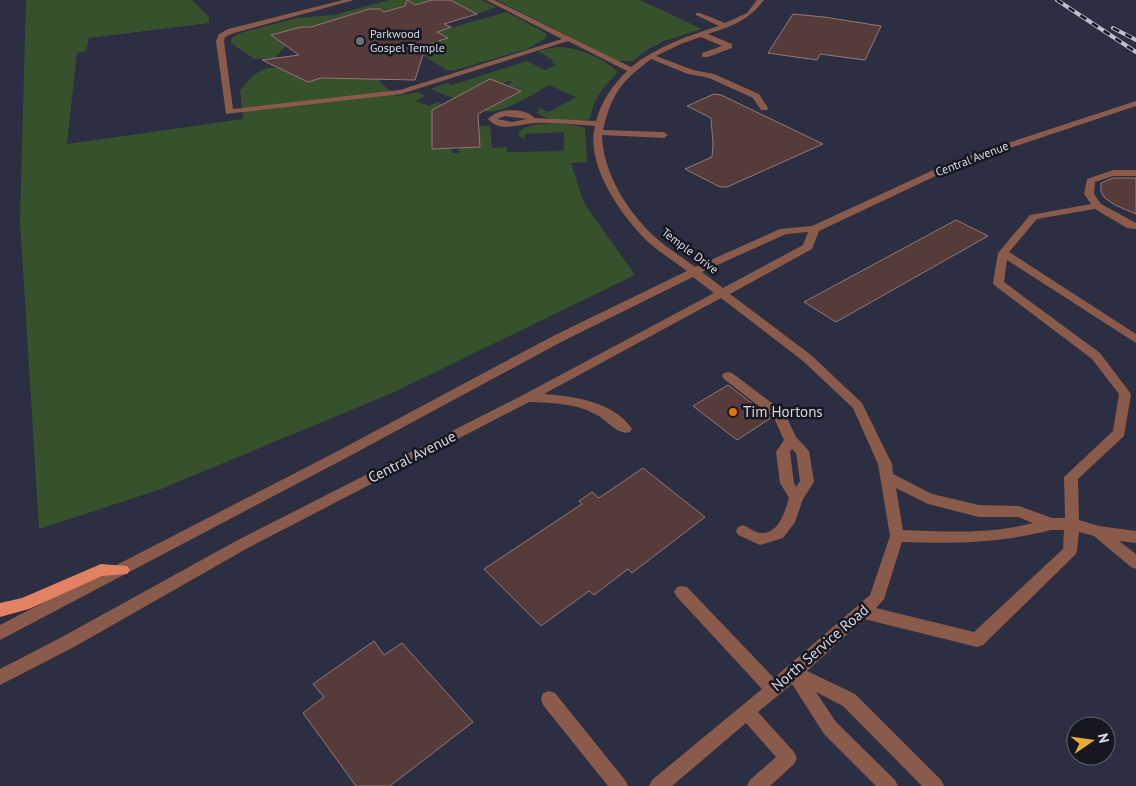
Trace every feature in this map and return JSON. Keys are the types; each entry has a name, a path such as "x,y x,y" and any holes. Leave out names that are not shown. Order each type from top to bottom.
{"main road":[{"path":"0,610 24,604 101,570 122,570"}],"street":[{"path":"351,0 231,31 222,36 220,41 229,112 401,92 568,39"},
{"path":"489,0 632,70"},
{"name":"Temple Drive","path":"723,293 651,238 621,204 606,174 598,147 599,128 604,108 614,88 632,70 650,56 680,41 725,26 749,14 761,0"},
{"path":"698,14 725,26"},
{"path":"701,34 729,46 705,55"},
{"path":"650,56 691,72 711,76 756,96 764,108"},
{"name":"Central Avenue","path":"0,633 559,338 694,272 784,231 814,229 956,163 1136,103"},
{"path":"532,120 664,135"},
{"path":"1136,173 1124,171 1105,174 1090,182 1089,194 1097,206 1131,226 1136,226"},
{"path":"862,612 977,640 1070,551 1072,524 1071,477 1119,433 1125,394 1096,356 998,283 1003,253 1034,217 1097,206"},
{"name":"Central Avenue","path":"0,677 68,642 241,545 526,398 808,248 814,229"},
{"path":"1003,253 1136,338"},
{"name":"North Service Road","path":"658,786 794,672 876,598 897,536 885,464 858,406 808,358 723,293"},
{"path":"728,376 779,415 791,440 802,451 807,482 796,498 790,518 778,534 760,539 743,531"},
{"path":"526,398 561,399 585,403 615,419 625,429"},
{"path":"791,440 784,452 786,483 796,498"},
{"path":"888,477 928,499 979,511 1019,512 1051,524"},
{"path":"897,536 953,538 1016,533 1051,524 1072,524 1099,532 1134,538"},
{"path":"1099,532 1136,564"},
{"path":"682,592 773,689"},
{"path":"794,672 830,728 889,786"},
{"path":"794,672 849,700 935,786"},
{"path":"549,699 619,786"},
{"path":"746,711 788,758 756,786"}],"green space":[{"path":"26,0 192,0 209,17 209,23 89,38 86,51 77,53 67,144 243,119 240,91 250,79 265,69 279,68 308,82 321,78 380,79 380,82 395,96 418,92 425,96 416,101 430,106 437,102 454,109 432,121 432,128 436,128 432,136 432,149 451,148 452,153 459,153 459,148 479,147 477,126 490,126 492,148 507,147 507,152 564,151 564,132 525,134 525,139 519,136 519,132 525,128 541,124 561,124 585,128 587,162 571,163 584,203 635,275 392,393 161,489 39,529 20,221"},
{"path":"390,0 432,0 415,5 410,2 406,3 405,6 384,12 368,10 339,18 314,29 310,26 279,33 288,43 275,58 254,59 231,43 232,38 240,33 297,18 334,15"},
{"path":"450,0 481,0 496,7 477,14"},
{"path":"496,0 640,0 702,29 664,41 647,50 633,61 619,61"},
{"path":"506,12 546,33 545,39 527,49 452,71 446,70 414,49 447,39 437,32"},
{"path":"564,47 589,54 605,62 618,72 596,99 590,119 577,121 563,120 548,118 537,113 539,108 549,112 576,97 549,85 509,107 492,111 484,111 521,90 507,85 512,82 508,81 502,84 490,79 461,96 452,98 431,89 447,83 452,85 527,61 545,70 556,65 551,62 554,61 538,51"}],"building":[{"name":"Parkwood Gospel Temple","path":"407,0 415,5 432,0 450,0 477,14 444,24 451,27 437,32 448,38 426,45 415,80 321,78 308,82 262,60 299,55 271,35 301,27 311,27 369,9 380,9 384,12 405,6"},
{"path":"793,14 881,26 865,60 820,54 817,60 768,53"},
{"path":"490,79 521,91 478,114 480,147 432,149 432,110"},
{"path":"714,94 721,95 823,144 727,187 720,187 685,169 712,157 713,144 711,118 687,106"},
{"path":"1113,178 1136,178 1136,214 1115,205 1105,198 1101,192 1101,183"},
{"path":"956,220 988,236 836,322 804,302"},
{"name":"Tim Hortons","path":"728,385 771,418 737,440 693,406"},
{"path":"643,468 705,517 632,573 628,569 594,595 589,591 541,626 484,569 582,504 579,501 592,492 599,498"},
{"path":"374,641 384,655 402,643 473,722 390,786 356,786 303,713 324,697 313,684"}],"railway":[{"path":"1057,0 1136,52"},
{"path":"1113,28 1136,40"}],"place":[{"name":"Parkwood Gospel Temple","path":"360,41"},
{"name":"Tim Hortons","path":"733,412"}]}
